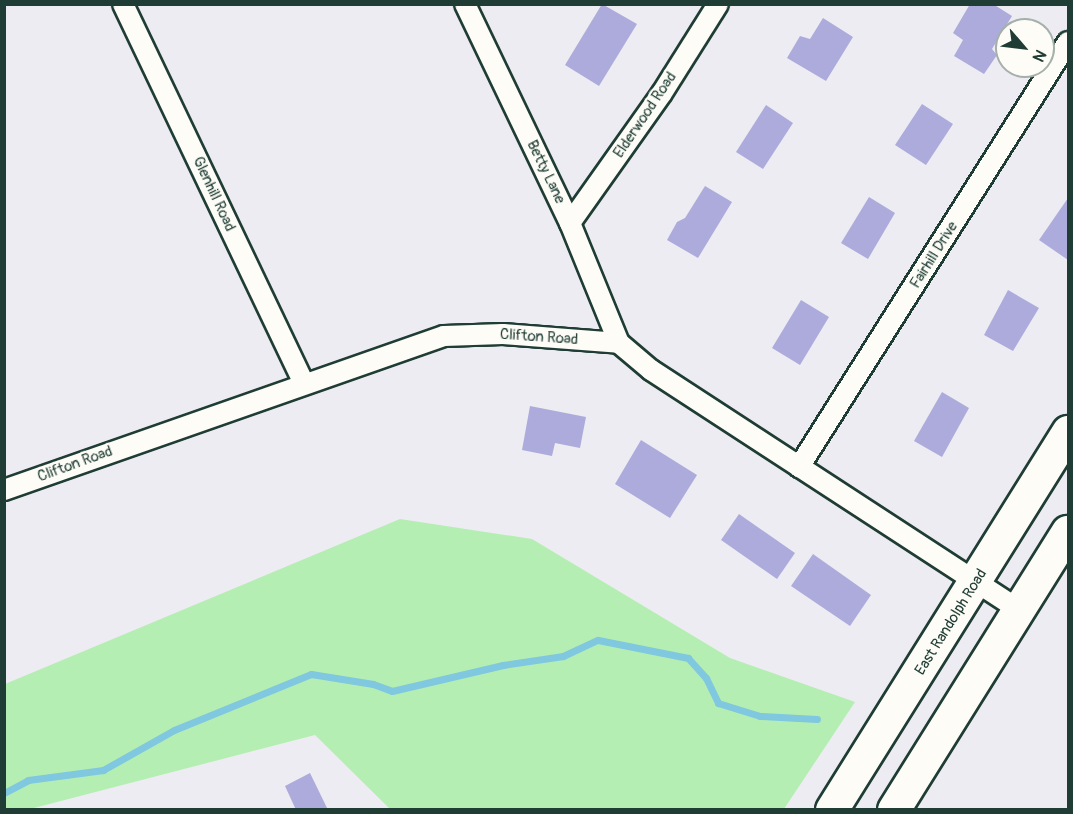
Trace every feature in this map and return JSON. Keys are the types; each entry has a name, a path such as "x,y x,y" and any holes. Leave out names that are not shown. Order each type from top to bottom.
{"main road":[{"name":"East Randolph Road","path":"831,810 976,583 1068,432"},
{"path":"894,810 1068,532"}],"street":[{"name":"Glenhill Road","path":"123,4 304,383"},
{"name":"Betty Lane","path":"465,4 570,223 619,343"},
{"name":"Elderwood Road","path":"570,223 662,93 718,4"},
{"name":"Fairhill Drive","path":"799,467 1068,42"},
{"name":"Clifton Road","path":"4,490 304,383 444,336 503,334 619,343"},
{"path":"619,343 651,370 1019,610"}],"green space":[{"path":"400,519 532,539 730,658 855,702 784,809 390,809 315,735 30,809 5,809 5,684"}],"building":[{"path":"602,4 637,24 599,86 565,65"},
{"path":"970,4 993,4 1012,16 1011,18 995,18 995,44 992,49 995,58 984,74 954,56 963,40 953,33"},
{"path":"823,18 853,37 826,81 787,58 800,36 810,39"},
{"path":"922,104 953,124 926,165 895,145"},
{"path":"766,105 793,123 763,169 736,152"},
{"path":"705,186 732,202 698,258 667,240 677,222 685,218"},
{"path":"869,197 895,213 868,259 841,243"},
{"path":"1068,198 1068,260 1039,240"},
{"path":"1008,290 1039,308 1013,351 984,335"},
{"path":"801,300 829,317 800,365 772,348"},
{"path":"942,392 969,408 942,457 914,441"},
{"path":"530,406 586,417 580,448 555,443 552,456 522,450"},
{"path":"641,440 697,475 670,518 615,484"},
{"path":"739,514 795,553 777,579 721,540"},
{"path":"813,554 871,595 850,626 791,586"},
{"path":"310,773 328,810 296,810 285,786"}],"waterway":[{"path":"4,793 28,780 103,770 174,730 311,674 373,684 392,691 503,665 563,656 598,640 688,658 706,678 718,703 760,716 817,719"}]}
